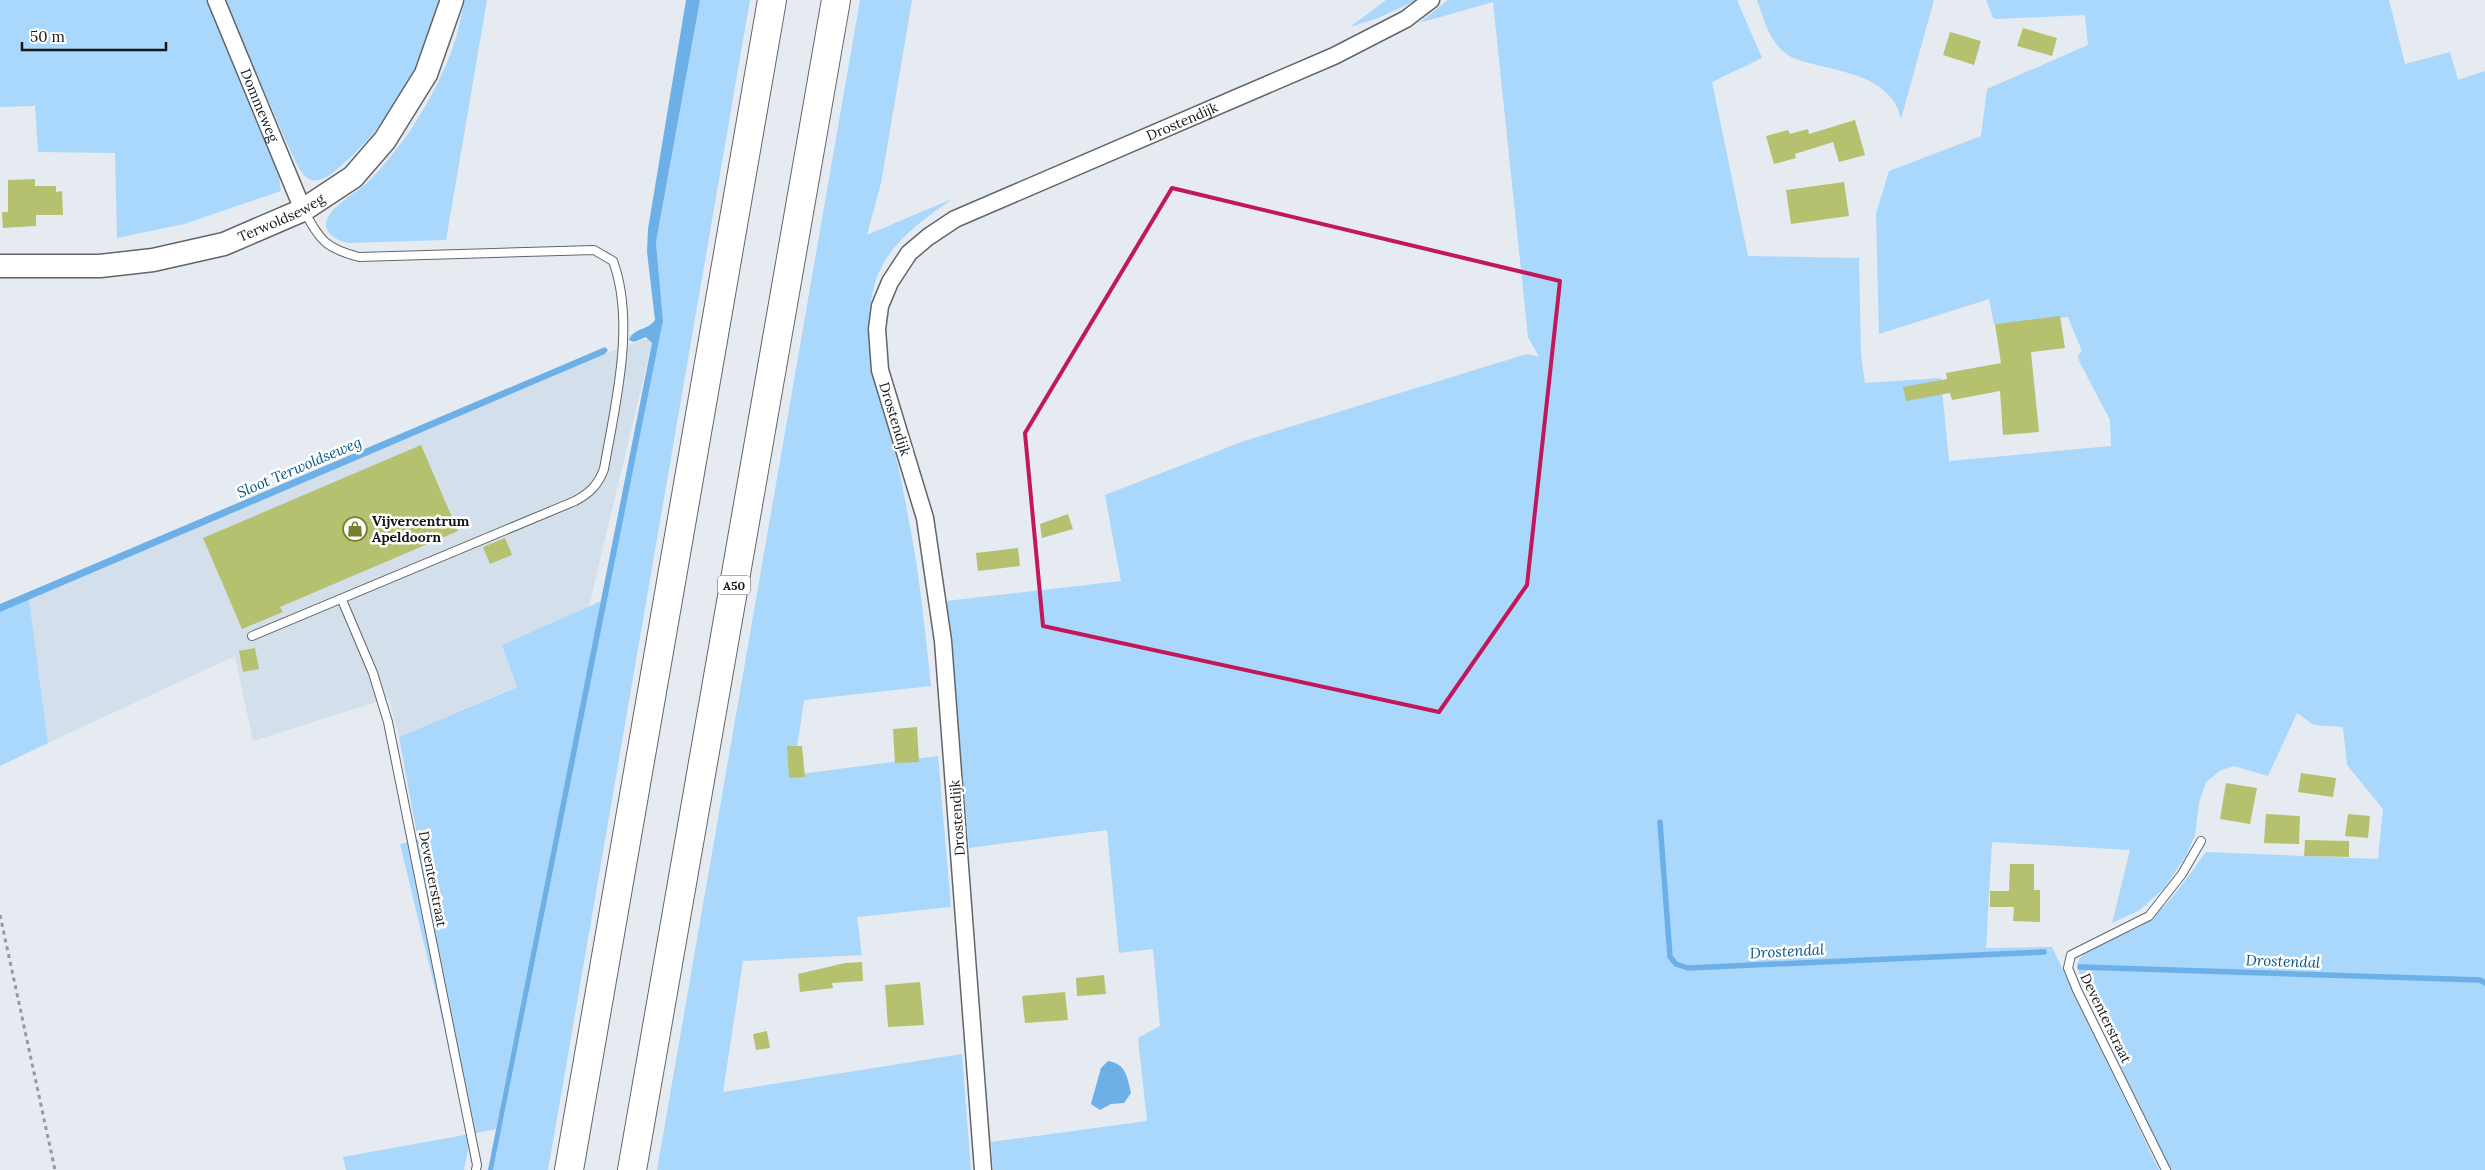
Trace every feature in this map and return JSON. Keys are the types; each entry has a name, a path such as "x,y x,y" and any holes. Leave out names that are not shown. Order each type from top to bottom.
{"highway":[{"path":"569,1170 772,0"},
{"name":"A50","path":"632,1170 836,0"}],"street":[{"name":"Dommeweg","path":"216,0 303,210"},
{"name":"Terwoldseweg","path":"0,266 100,266 152,260 224,244 303,210 353,178 385,140 426,74 452,0"},
{"name":"Drostendijk","path":"983,1170 943,641 924,518 880,370 877,329 880,306 890,282 909,253 928,237 955,219 1334,56 1406,19 1431,0"}],"lane":[{"path":"252,636 342,600 575,501 589,493 598,483 604,470 622,367 620,282 613,261 594,250 359,257 339,252 320,240 303,210"},
{"name":"Deventerstraat","path":"342,600 373,673 388,722 474,1148 476,1170"},
{"name":"Deventerstraat","path":"2166,1170 2077,990 2068,968 2071,955 2148,916 2182,874 2201,841"}],"path":[{"path":"0,915 55,1170"}],"highlighted area":[{"path":"1172,188 1560,281 1527,585 1439,712 1043,626 1025,433"}],"shaded area":[{"path":"0,0 208,0 278,170 281,191 184,224 117,238 115,153 38,152 35,106 0,107"},
{"path":"224,0 440,0 433,24 415,69 391,110 361,147 342,165 327,177 313,180 306,177 300,170 290,150"},
{"path":"465,0 487,0 446,240 348,243 333,237 326,225 330,214 337,206 370,180 383,166 419,117 447,62 456,39"},
{"path":"686,0 700,0 656,242 663,321 493,1170 488,1170 652,343 646,337 634,342 629,340 634,333 649,326 655,320 647,252 648,229"},
{"path":"700,0 750,0 548,1170 493,1170 663,321 656,242"},
{"path":"860,0 912,0 881,183 867,235 952,199 917,225 896,245 880,269 875,283 871,301 870,321 871,341 878,383 899,470 913,542 931,686 804,700 793,775 938,756 951,907 857,917 862,955 743,961 723,1092 962,1054 971,1170 657,1170"},
{"path":"1386,0 1417,0 1378,18 1350,27"},
{"path":"1448,0 1737,0 1762,58 1712,82 1748,256 1859,258 1861,355 1865,383 1941,378 1949,461 2111,446 2110,420 2079,361 2078,355 2082,351 2068,317 1994,324 1989,299 1879,334 1876,214 1889,171 1981,136 1987,89 2088,45 2085,15 1997,19 1993,18 1986,0 2389,0 2405,64 2450,52 2458,80 2485,71 2485,1170 2171,1170 2128,1083 2079,973 2077,964 2089,949 2096,944 2139,927 2159,912 2206,852 2378,859 2383,809 2347,765 2343,727 2314,725 2297,713 2268,776 2234,766 2221,770 2206,782 2199,803 2195,835 2186,856 2164,888 2140,910 2112,923 2130,850 1992,842 1986,948 2052,947 2159,1170 993,1170 991,1142 1147,1121 1138,1038 1160,1026 1153,949 1119,953 1107,830 969,848 946,601 1121,581 1105,495 1244,441 1527,354 1539,357 1528,337 1493,2 1419,23"},
{"path":"1757,0 1934,0 1901,119 1896,106 1880,87 1843,71 1800,60 1785,53 1774,41 1764,21"},
{"path":"649,338 652,343 589,606 502,645 517,686 399,737 389,698 253,741 235,656 48,743 29,599 605,354"},
{"path":"605,347 608,350 605,354 0,612 0,604"},
{"path":"29,599 48,743 0,766 0,612"},
{"path":"601,601 496,1129 471,1134 464,1170 346,1170 343,1157 470,1134 400,844 418,840 399,737 517,687 502,645"},
{"path":"1108,1061 1119,1065 1125,1072 1131,1093 1124,1103 1111,1104 1100,1110 1091,1104 1101,1068"}],"building":[{"path":"2023,28 2057,38 2052,56 2017,46"},
{"path":"1950,32 1981,41 1974,65 1943,55"},
{"path":"1855,120 1865,155 1839,162 1833,142 1795,154 1796,158 1774,164 1766,136 1788,130 1790,134 1808,129 1809,134"},
{"path":"35,179 35,186 56,186 56,192 62,191 63,215 36,215 36,226 3,228 2,212 8,212 8,180"},
{"path":"1844,182 1849,216 1791,224 1786,190"},
{"path":"2060,316 2065,348 2031,352 2039,432 2003,435 2000,391 1952,400 1950,393 1906,401 1903,387 1947,379 1946,373 2001,363 1995,324"},
{"path":"421,445 458,531 280,607 283,612 242,629 203,538"},
{"path":"1068,514 1073,529 1042,538 1040,524"},
{"path":"505,538 512,555 490,564 483,547"},
{"path":"1018,548 1020,566 978,571 976,553"},
{"path":"255,648 259,669 243,672 239,651"},
{"path":"917,727 919,762 895,763 893,729"},
{"path":"787,746 802,746 805,777 789,778"},
{"path":"2301,773 2336,778 2333,797 2298,792"},
{"path":"2226,783 2257,788 2250,824 2220,819"},
{"path":"2266,814 2300,816 2299,844 2264,843"},
{"path":"2348,814 2370,816 2368,838 2345,836"},
{"path":"2305,840 2349,841 2349,857 2304,856"},
{"path":"2010,864 2034,864 2034,890 2040,890 2040,922 2013,921 2014,907 1990,907 1990,891 2009,891"},
{"path":"862,962 863,981 832,983 833,988 800,992 798,974 845,963"},
{"path":"1104,975 1106,994 1077,996 1076,978"},
{"path":"920,982 924,1025 888,1027 885,985"},
{"path":"1065,992 1068,1020 1025,1023 1022,996"},
{"path":"767,1031 770,1048 756,1050 753,1034"}],"waterway":[{"name":"Drostendal","path":"1660,822 1670,957 1676,964 1688,968 2044,952"},
{"name":"Drostendal","path":"2080,967 2480,980 2485,983"}],"place":[{"name":"Vijvercentrum Apeldoorn","path":"355,529"}],"water label":[{"name":"Sloot Terwoldseweg","path":"299,467"}]}
